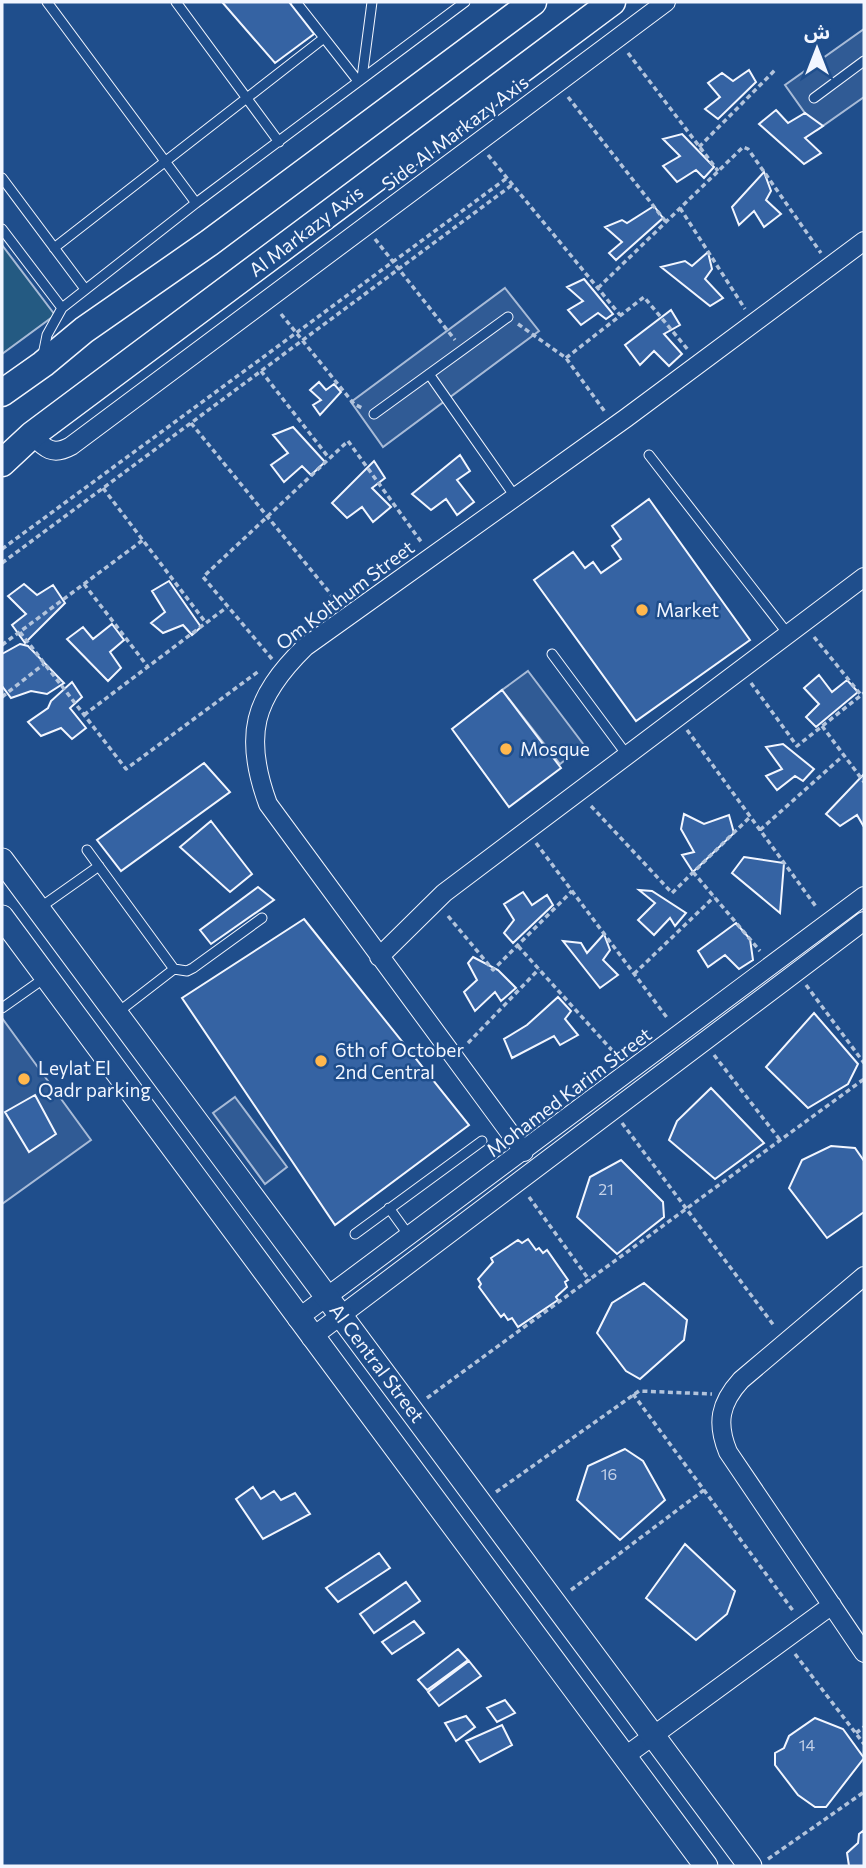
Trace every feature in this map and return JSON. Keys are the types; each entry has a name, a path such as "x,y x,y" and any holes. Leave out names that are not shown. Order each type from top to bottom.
{"main road":[{"path":"2,393 84,330 209,243 533,2"},
{"name":"Al Markazy Axis","path":"2,463 32,435 612,2"}],"street":[{"name":"Side Al Markazy Axis","path":"32,435 45,449 54,452 71,446 666,2"},
{"name":"Om Kolthum Street","path":"524,1152 288,835 268,804 256,771 254,735 263,701 282,670 305,647 615,425 864,241"},
{"path":"379,957 436,900 864,578"},
{"name":"Al Central Street","path":"2,860 750,1866"},
{"name":"Mohamed Karim Street","path":"311,1338 335,1306 410,1237 864,896"},
{"name":"Al Central Street","path":"2,917 311,1338 706,1866"},
{"name":"Mohamed Karim Street","path":"297,1319 335,1306 518,1182 864,922"},
{"path":"864,1276 728,1394 720,1413 728,1452 864,1653"},
{"path":"624,1757 832,1605"}],"lane":[{"path":"47,2 196,203"},
{"path":"176,2 279,142"},
{"path":"296,2 360,80"},
{"path":"360,80 372,2"},
{"path":"43,364 47,335 62,308 196,203 465,2"},
{"path":"54,248 324,38"},
{"path":"814,98 864,61"},
{"path":"2,178 85,289"},
{"path":"2,229 62,308"},
{"path":"374,414 508,317"},
{"path":"429,374 514,495"},
{"path":"649,455 796,629"},
{"path":"552,654 627,755"},
{"path":"88,850 174,969"},
{"path":"38,909 99,866"},
{"path":"116,1014 174,969 193,968 262,918"},
{"path":"2,1008 46,977"},
{"path":"355,1234 482,1141"},
{"path":"389,1208 410,1237"}],"path":[{"path":"617,38 718,171"},
{"path":"699,147 776,69"},
{"path":"557,83 666,222"},
{"path":"478,142 620,315"},
{"path":"598,288 741,148 748,149 830,266"},
{"path":"2,549 507,178"},
{"path":"2,563 512,185"},
{"path":"680,208 754,322"},
{"path":"365,227 401,268 463,350"},
{"path":"268,298 354,404 374,414"},
{"path":"566,358 620,315 647,298 699,363"},
{"path":"508,317 566,358 615,425"},
{"path":"261,371 329,458"},
{"path":"191,424 348,615"},
{"path":"20,632 126,769 273,660 203,577 350,441 431,556"},
{"path":"103,488 206,623"},
{"path":"2,645 143,540"},
{"path":"84,584 148,667"},
{"path":"84,715 227,607"},
{"path":"741,670 795,746 863,694 796,629"},
{"path":"2,697 44,664"},
{"path":"678,718 828,923"},
{"path":"822,726 864,782"},
{"path":"760,830 844,755"},
{"path":"578,792 669,892 694,872 750,817"},
{"path":"527,831 680,1035"},
{"path":"694,872 772,965"},
{"path":"436,900 490,969 518,946 572,891"},
{"path":"634,974 714,897"},
{"path":"518,946 631,1072"},
{"path":"454,1057 539,969"},
{"path":"797,973 864,1063"},
{"path":"704,1042 780,1141"},
{"path":"411,1409 864,1079"},
{"path":"612,1111 787,1342"},
{"path":"518,1182 590,1281"},
{"path":"481,1503 633,1394 646,1391 728,1394"},
{"path":"633,1394 804,1626"},
{"path":"554,1602 704,1490"},
{"path":"785,1640 864,1744"},
{"path":"856,1733 864,1727"},
{"path":"757,1866 864,1792"}],"shaded area":[{"path":"864,29 864,97 817,130 785,85"},
{"path":"2,245 55,315 2,354"},
{"path":"505,288 539,331 383,447 351,402"},
{"path":"528,671 584,745 560,764 502,690"},
{"name":"Leylat El Qadr parking","path":"2,1018 91,1140 2,1204"},
{"path":"235,1097 287,1167 265,1184 213,1113"}],"building":[{"path":"222,2 289,2 314,34 275,63"},
{"path":"749,70 756,82 718,119 705,109 720,97 708,83 722,73 733,81"},
{"path":"776,110 788,123 805,113 823,126 805,138 821,153 804,164 759,124"},
{"path":"682,134 714,167 704,178 696,170 677,182 663,166 680,156 663,139"},
{"path":"764,172 771,191 766,200 781,214 764,227 754,211 739,225 732,207"},
{"path":"654,206 663,218 616,260 609,253 622,242 605,227 622,220 627,223"},
{"path":"708,252 712,269 705,279 723,298 710,306 661,267 685,261 692,266"},
{"path":"584,279 613,314 606,319 598,313 581,325 568,310 583,301 567,287"},
{"path":"671,310 680,325 664,334 682,354 669,366 654,351 640,365 625,345"},
{"path":"319,382 326,390 334,384 341,392 320,415 313,405 321,400 310,390"},
{"path":"293,427 325,462 311,475 302,466 284,482 271,465 288,453 273,435"},
{"path":"460,455 470,471 457,480 474,502 457,515 446,499 431,510 412,494"},
{"path":"374,461 385,478 372,488 391,507 373,522 362,507 347,518 332,503"},
{"name":"Market","path":"649,499 750,640 636,721 534,580 573,552 585,568 593,562 601,573 621,559 612,546 621,539 612,526"},
{"path":"169,581 201,627 192,635 183,625 163,633 151,623 165,612 152,591"},
{"path":"24,584 37,595 53,585 65,603 25,643 12,625 26,614 8,596"},
{"path":"112,624 124,640 110,652 121,668 108,681 67,639 83,627 93,639"},
{"path":"20,644 28,646 64,683 47,694 31,691 11,698 2,686 2,654"},
{"path":"819,675 832,692 847,680 858,692 816,727 806,717 819,704 804,688"},
{"path":"72,682 82,697 70,708 86,728 72,739 61,728 41,736 28,722 48,708 51,701"},
{"name":"Mosque","path":"502,690 561,768 509,807 452,729"},
{"path":"783,744 814,769 803,781 795,776 777,790 766,776 782,769 766,747"},
{"path":"204,763 230,792 121,871 97,840"},
{"path":"864,774 864,827 857,815 840,826 826,814"},
{"path":"684,814 704,824 729,815 734,833 693,872 682,855 694,852 681,829"},
{"path":"211,821 252,874 230,892 180,847"},
{"path":"744,857 784,863 780,913 732,873"},
{"path":"258,887 274,900 211,944 200,930"},
{"path":"639,890 652,891 686,913 675,926 670,918 654,935 638,920 655,903"},
{"path":"523,892 532,905 547,895 553,905 513,943 504,933 514,920 504,904"},
{"name":"6th of October 2nd Central","path":"304,919 469,1125 335,1225 182,998"},
{"path":"736,923 750,939 753,960 739,969 725,955 708,967 698,951"},
{"path":"604,934 610,950 603,960 618,975 600,988 563,941 581,943 587,953"},
{"path":"473,957 498,970 516,988 501,1001 495,992 475,1011 464,992 477,980 468,963"},
{"path":"558,997 571,1011 565,1019 578,1035 560,1045 554,1036 512,1058 504,1039 527,1025"},
{"path":"814,1013 858,1064 848,1084 808,1108 766,1067"},
{"path":"711,1088 764,1143 715,1179 669,1140 677,1121"},
{"path":"35,1095 56,1134 29,1152 5,1112"},
{"path":"831,1146 855,1148 864,1161 864,1212 827,1238 789,1188 802,1160"},
{"path":"621,1160 663,1202 664,1217 617,1254 577,1217 590,1177"},
{"path":"528,1239 536,1250 539,1248 543,1253 547,1250 568,1280 565,1282 567,1287 556,1297 558,1300 518,1327 512,1318 508,1320 504,1314 501,1317 479,1287 481,1284 478,1279 493,1262 491,1258 518,1240 522,1243"},
{"path":"644,1283 687,1320 684,1340 640,1379 626,1371 597,1333 612,1303"},
{"path":"625,1449 643,1461 665,1500 620,1540 577,1500 588,1466"},
{"path":"253,1487 261,1499 274,1491 281,1500 295,1493 310,1514 263,1539 236,1499"},
{"path":"685,1544 735,1591 727,1614 696,1640 646,1598"},
{"path":"379,1553 390,1568 338,1602 326,1588"},
{"path":"406,1582 420,1601 374,1633 360,1614"},
{"path":"414,1621 424,1633 392,1654 382,1642"},
{"path":"458,1649 468,1660 427,1690 418,1680"},
{"path":"469,1661 481,1676 439,1706 428,1692"},
{"path":"505,1700 515,1713 497,1722 487,1708"},
{"path":"466,1716 475,1727 456,1741 445,1723"},
{"path":"815,1718 843,1729 864,1758 826,1807 815,1807 798,1795 775,1765 775,1753 784,1748 789,1736"},
{"path":"502,1725 512,1745 480,1762 466,1741"},
{"path":"864,1830 864,1866 849,1866 847,1853 858,1843 859,1834"}],"place":[{"name":"Market","path":"642,610"},
{"name":"Mosque","path":"506,749"},
{"name":"6th of October 2nd Central","path":"321,1061"},
{"name":"Leylat El Qadr parking","path":"24,1079"}]}
